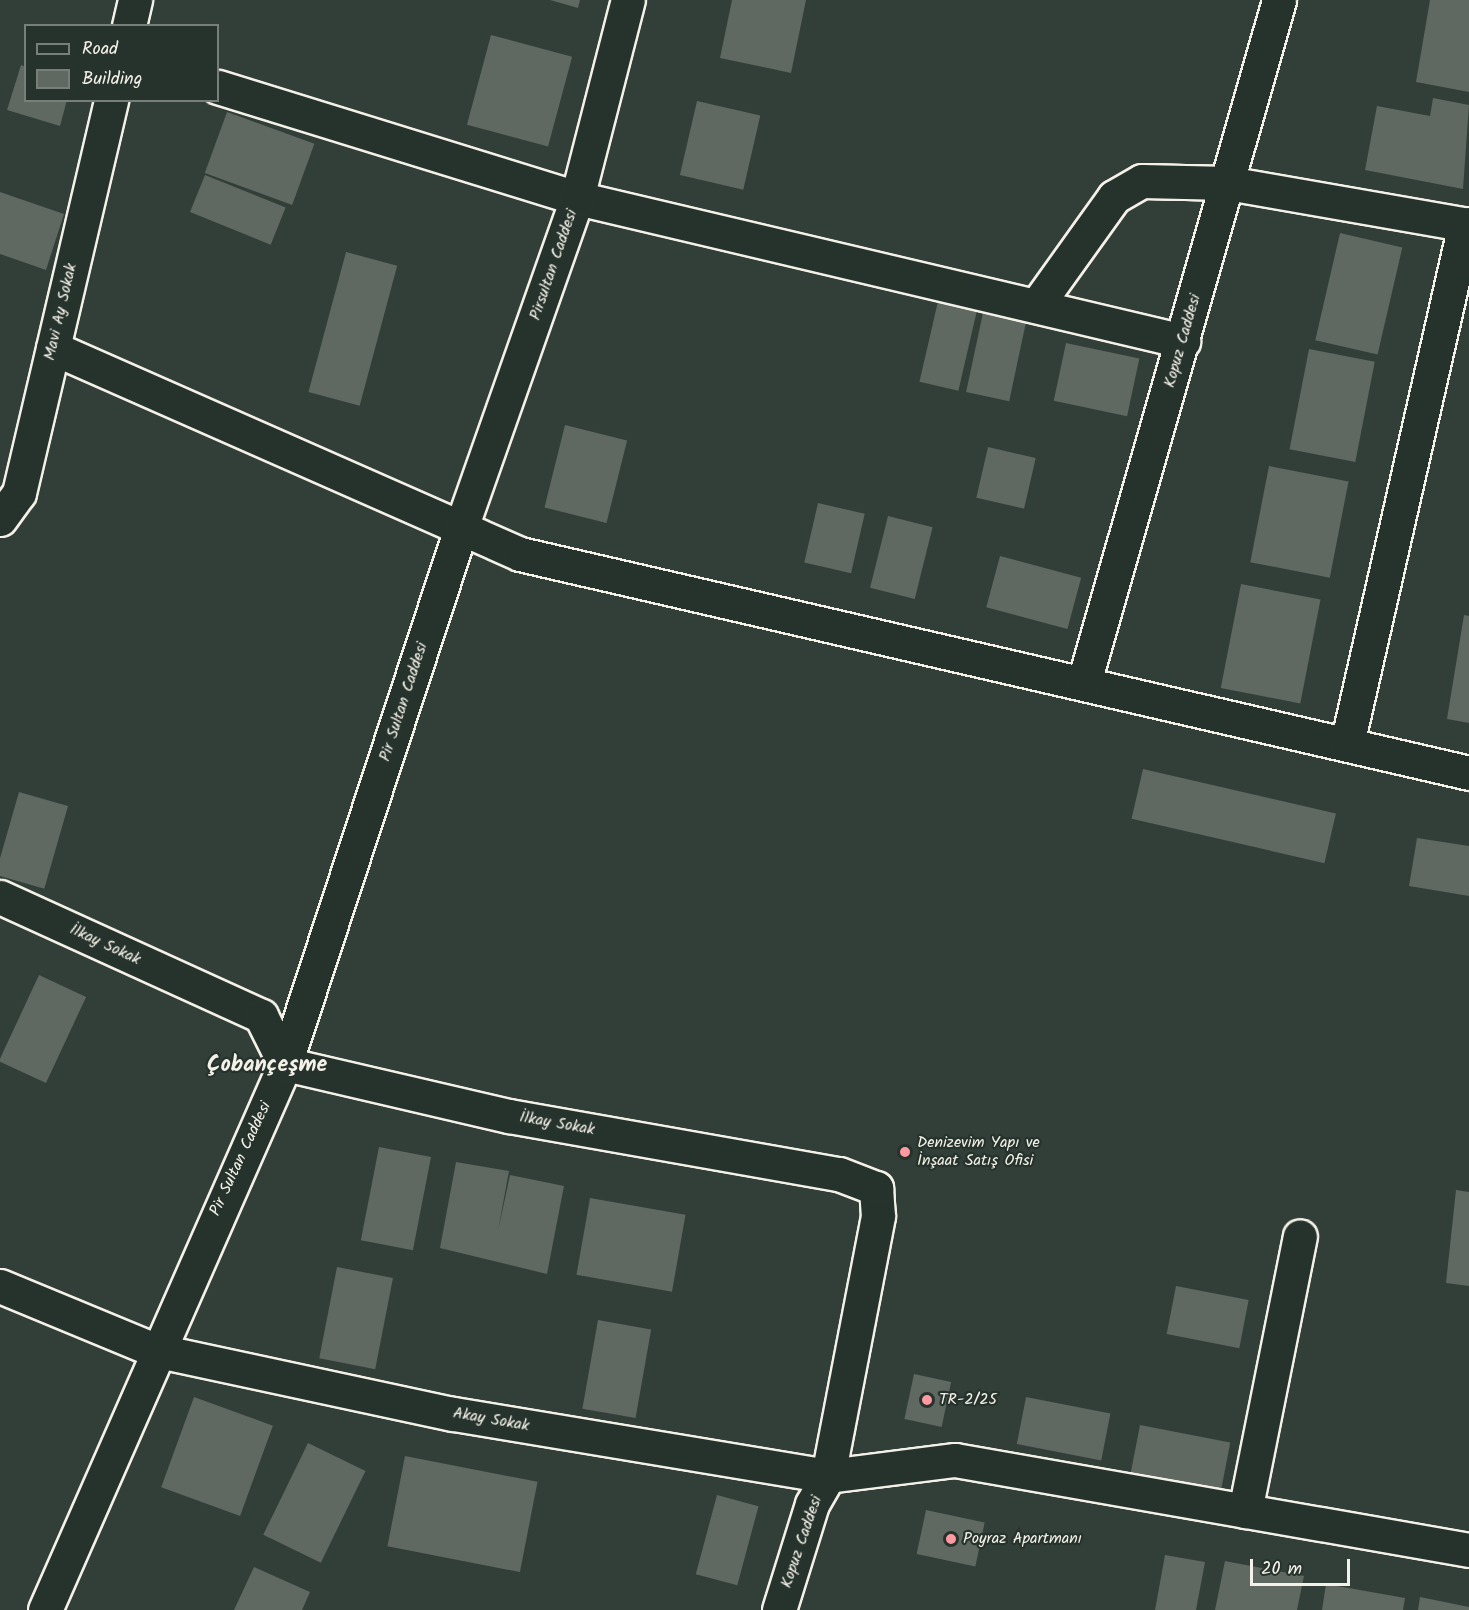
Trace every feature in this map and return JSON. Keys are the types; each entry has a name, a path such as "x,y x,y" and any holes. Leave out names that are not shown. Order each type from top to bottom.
{"street":[{"path":"129,24 135,0"},
{"name":"Pirsultan Caddesi","path":"462,525 577,198 628,0"},
{"name":"Kopuz Caddesi","path":"1084,682 1280,0"},
{"path":"219,87 577,198 1183,341"},
{"name":"Mavi Ay Sokak","path":"0,519 20,493 111,102"},
{"path":"1036,306 1114,197 1142,181 1228,183 1467,225 1347,744"},
{"path":"52,348 462,525 520,554 1084,682 1469,773"},
{"name":"Pir Sultan Caddesi","path":"45,1610 285,1064 462,525"},
{"name":"İlkay Sokak","path":"0,897 261,1016 285,1064 509,1116 839,1174 876,1188 878,1216 828,1476"},
{"path":"1245,1511 1300,1236"},
{"name":"Akay Sokak","path":"0,1286 157,1351 452,1414 828,1476 955,1460 1469,1550"},
{"name":"Kopuz Caddesi","path":"779,1610 812,1504 828,1476"}],"building":[{"path":"550,0 580,0 578,8"},
{"path":"732,0 806,0 791,73 720,58"},
{"path":"1430,0 1469,0 1469,92 1416,82"},
{"path":"491,35 572,57 548,147 467,125"},
{"path":"21,65 24,66 24,102 66,102 60,126 7,110"},
{"path":"1433,98 1469,105 1463,189 1365,170 1377,106 1430,116"},
{"path":"697,101 760,116 743,190 680,175"},
{"path":"227,112 314,144 292,205 205,173"},
{"path":"205,175 286,208 271,245 190,212"},
{"path":"0,192 64,214 46,270 0,254"},
{"path":"1340,233 1402,247 1378,355 1315,340"},
{"path":"346,252 397,266 360,406 308,392"},
{"path":"939,297 978,306 958,391 919,382"},
{"path":"984,308 1027,317 1009,401 966,392"},
{"path":"1066,343 1139,359 1127,416 1054,401"},
{"path":"1309,349 1375,362 1355,462 1290,449"},
{"path":"565,425 627,440 607,523 544,507"},
{"path":"988,447 1036,458 1024,509 976,498"},
{"path":"1269,466 1349,481 1330,578 1250,562"},
{"path":"818,503 865,514 851,573 804,562"},
{"path":"888,516 933,527 915,599 870,588"},
{"path":"1000,556 1081,578 1067,629 986,607"},
{"path":"1241,584 1321,599 1300,704 1221,688"},
{"path":"1464,615 1469,616 1469,723 1447,719"},
{"path":"1143,769 1336,814 1324,863 1132,819"},
{"path":"19,792 68,806 44,889 0,876 0,858"},
{"path":"1417,838 1469,846 1469,896 1409,886"},
{"path":"39,975 86,997 46,1083 0,1062"},
{"path":"379,1147 431,1157 413,1250 361,1240"},
{"path":"456,1162 509,1171 498,1231 510,1175 564,1186 547,1274 440,1248"},
{"path":"1456,1190 1469,1192 1469,1286 1446,1283"},
{"path":"590,1198 686,1215 672,1292 576,1275"},
{"path":"337,1267 393,1278 375,1369 319,1358"},
{"path":"1176,1286 1249,1300 1239,1348 1167,1334"},
{"path":"598,1320 651,1329 636,1418 582,1409"},
{"name":"TR-2/25","path":"914,1374 951,1382 942,1427 904,1419"},
{"path":"194,1397 273,1426 240,1516 161,1487"},
{"path":"1026,1397 1110,1413 1101,1461 1017,1444"},
{"path":"1140,1425 1230,1443 1220,1496 1130,1478"},
{"path":"308,1443 366,1471 321,1563 263,1535"},
{"path":"405,1456 538,1482 520,1572 387,1546"},
{"path":"717,1495 759,1506 737,1585 696,1574"},
{"name":"Poyraz Apartmanı","path":"926,1510 985,1522 975,1566 917,1554"},
{"path":"1165,1555 1205,1562 1196,1610 1155,1610"},
{"path":"1225,1561 1304,1576 1297,1610 1215,1610"},
{"path":"254,1567 310,1592 302,1610 234,1610"},
{"path":"1326,1584 1405,1598 1403,1610 1322,1610"},
{"path":"1420,1597 1469,1607 1469,1610 1418,1610"}],"place":[{"name":"Denizevim Yapı ve İnşaat Satış Ofisi","path":"905,1152"},
{"name":"TR-2/25","path":"927,1400"},
{"name":"Poyraz Apartmanı","path":"951,1539"}],"district":[{"name":"Çobançeşme","path":"267,1066"}]}
